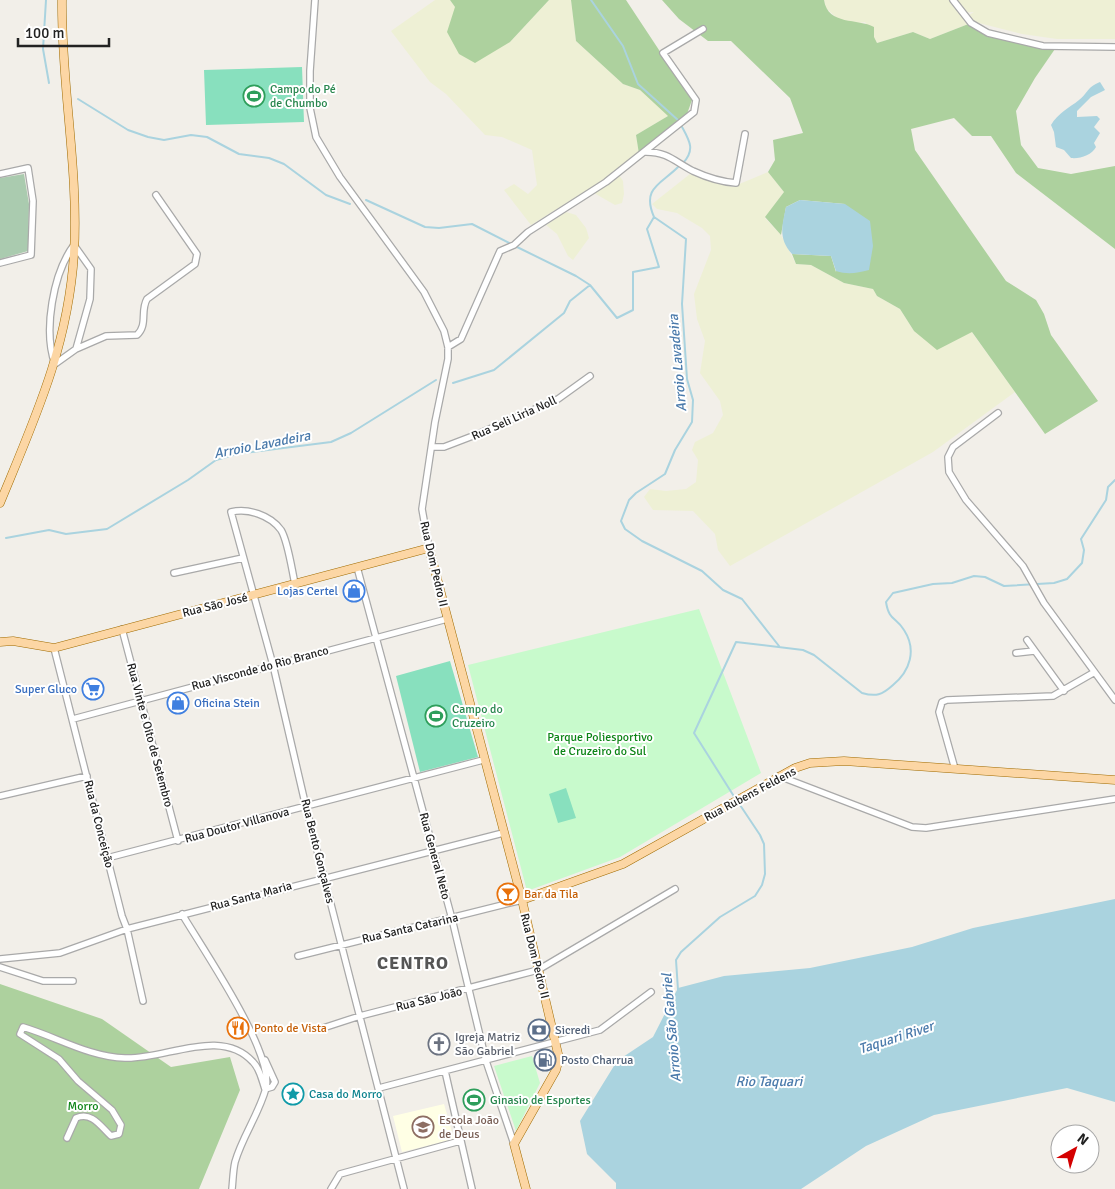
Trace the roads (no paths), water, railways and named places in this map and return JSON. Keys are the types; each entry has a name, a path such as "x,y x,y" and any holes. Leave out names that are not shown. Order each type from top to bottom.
{"main road":[{"path":"0,503 55,364 67,307 74,245 74,184 63,72 62,0"},
{"name":"Rua São José","path":"0,642 13,641 54,648 429,548"},
{"name":"Rua Dom Pedro II","path":"429,548 522,900 556,1041 559,1064 514,1144"},
{"path":"0,638 13,641"},
{"name":"Rua Rubens Feldens","path":"522,900 623,864 779,776 810,763 844,761 1115,780"},
{"path":"514,1144 526,1189"}],"street":[{"name":"Rua Dom Pedro II","path":"315,0 310,71 310,108 316,137 340,177 424,292 444,331 448,347 448,359 422,509 429,548"},
{"path":"953,0 971,23 988,33 1043,46 1115,47"},
{"path":"448,347 461,339 500,252 514,245 528,232 606,182 694,112 696,100 663,52 702,29"},
{"path":"644,152 657,152 682,163 692,170 724,182 736,183 745,134"},
{"path":"0,174 28,168 33,200 30,255 0,263"},
{"path":"76,349 88,308 92,282 90,269 74,245 60,268 53,305 49,342 55,364 76,349 106,336 137,335 144,327 144,307 147,299 195,264 198,259 197,254 156,195"},
{"name":"Rua Seli Liria Noll","path":"432,448 444,447 478,434 558,399 590,376"},
{"path":"998,413 958,442 948,457 947,465 966,500 1023,566 1030,581 1093,673 1115,700"},
{"name":"Rua Bento Gonçalves","path":"295,584 281,531 271,521 254,513 242,509 231,512 273,665 306,807 398,1158 404,1189"},
{"path":"174,573 243,558"},
{"name":"Rua General Neto","path":"357,567 452,918 467,990 486,1061 514,1144"},
{"name":"Rua Visconde do Rio Branco","path":"73,719 447,619"},
{"name":"Rua Vinte e Oito de Setembro","path":"122,629 178,840"},
{"path":"1027,640 1064,691"},
{"name":"Rua da Conceição","path":"54,648 122,916 128,929 143,1001"},
{"path":"1016,653 1034,650"},
{"path":"955,769 939,712 942,702 957,699 1053,696 1093,673"},
{"name":"Rua Doutor Villanova","path":"107,858 484,760"},
{"path":"0,796 87,776"},
{"path":"779,776 912,827 926,828 1115,799"},
{"name":"Rua Santa Maria","path":"0,959 60,953 128,929 182,914 433,849 503,833"},
{"name":"Rua São João","path":"320,1029 360,1016 467,990 538,970 675,888"},
{"name":"Rua Santa Catarina","path":"298,956 522,900"},
{"path":"182,914 233,998 275,1082 272,1087 265,1089"},
{"path":"0,967 43,981 56,983 73,981"},
{"path":"379,1088 600,1030 651,992"},
{"path":"67,1138 76,1118 80,1116 92,1118 111,1136 119,1134 121,1125 112,1110 78,1081 59,1059 20,1034 24,1028 87,1051 125,1058 154,1056 197,1047 222,1046 243,1053 253,1062 265,1089 234,1164 232,1189"},
{"path":"445,1072 472,1189"},
{"path":"331,1189 340,1174 460,1141"}],"water":[{"path":"1100,82 1105,90 1091,97 1077,111 1077,117 1097,116 1100,119 1094,127 1100,133 1094,143 1096,147 1085,156 1071,158 1064,150 1056,147 1051,125 1060,114 1079,100 1092,86"},
{"path":"800,200 845,204 870,221 873,246 869,270 852,273 840,272 836,271 831,256 792,254 783,237 783,220 786,207"},
{"name":"Rio Taquari","path":"1115,899 1115,1102 1067,1088 934,1115 866,1146 801,1189 616,1189 616,1183 587,1154 580,1121 617,1061 653,1037 678,988 724,976 810,968 912,947 973,928"}],"waterway":[{"path":"46,0 43,49 49,83"},
{"path":"591,0 623,46 638,84 679,121"},
{"path":"78,99 128,130 148,137 164,140 191,135 207,137 239,154 269,158 284,164 326,195 350,204"},
{"path":"681,125 690,144 689,153 683,163"},
{"path":"654,217 650,199 652,192 660,182 679,166"},
{"path":"366,200 425,227 439,228 472,224 511,244"},
{"name":"Arroio Lavadeira","path":"515,246 576,276 590,285 617,318 633,310 633,272 659,267 647,229 654,217 686,239 682,304 687,379 693,400 692,422 675,450 665,474 636,493 629,500 621,521 625,529 642,541 702,571 723,590 742,599 779,646"},
{"name":"Arroio Lavadeira","path":"453,383 494,370 564,313 570,301 590,285"},
{"name":"Arroio Lavadeira","path":"6,538 49,530 66,534 107,529 188,480 216,460 237,454 331,442 351,433 436,380"},
{"name":"Arroio São Gabriel","path":"735,798 694,733 736,642 803,650 814,655 862,693 871,695 882,693 904,673 910,660 911,652 904,630 891,616 887,608 886,602 893,593 933,584 952,583 974,576 985,577 1004,586 1054,583 1067,579 1082,563 1084,550 1081,539 1106,500 1108,487 1115,480"},
{"name":"Arroio São Gabriel","path":"678,990 676,960 681,952 720,917 755,896 762,885 765,874 764,844 738,802"}],"place":[{"name":"Campo do Pé de Chumbo","path":"254,96"},
{"name":"Lojas Certel","path":"354,591"},
{"name":"Super Gluco","path":"93,689"},
{"name":"Oficina Stein","path":"178,703"},
{"name":"Campo do Cruzeiro","path":"436,716"},
{"name":"Bar da Tila","path":"508,894"},
{"name":"Ponto de Vista","path":"238,1028"},
{"name":"Sicredi","path":"539,1030"},
{"name":"Igreja Matriz São Gabriel","path":"439,1044"},
{"name":"Posto Charrua","path":"545,1060"},
{"name":"Casa do Morro","path":"293,1094"},
{"name":"Ginasio de Esportes","path":"474,1100"},
{"name":"Escola João de Deus","path":"423,1127"}],"district":[{"name":"CENTRO","path":"413,963"}],"park label":[{"name":"Parque Poliesportivo de Cruzeiro do Sul","path":"600,744"},
{"name":"Morro","path":"83,1106"}],"water label":[{"name":"Taquari River","path":"896,1037"}]}
